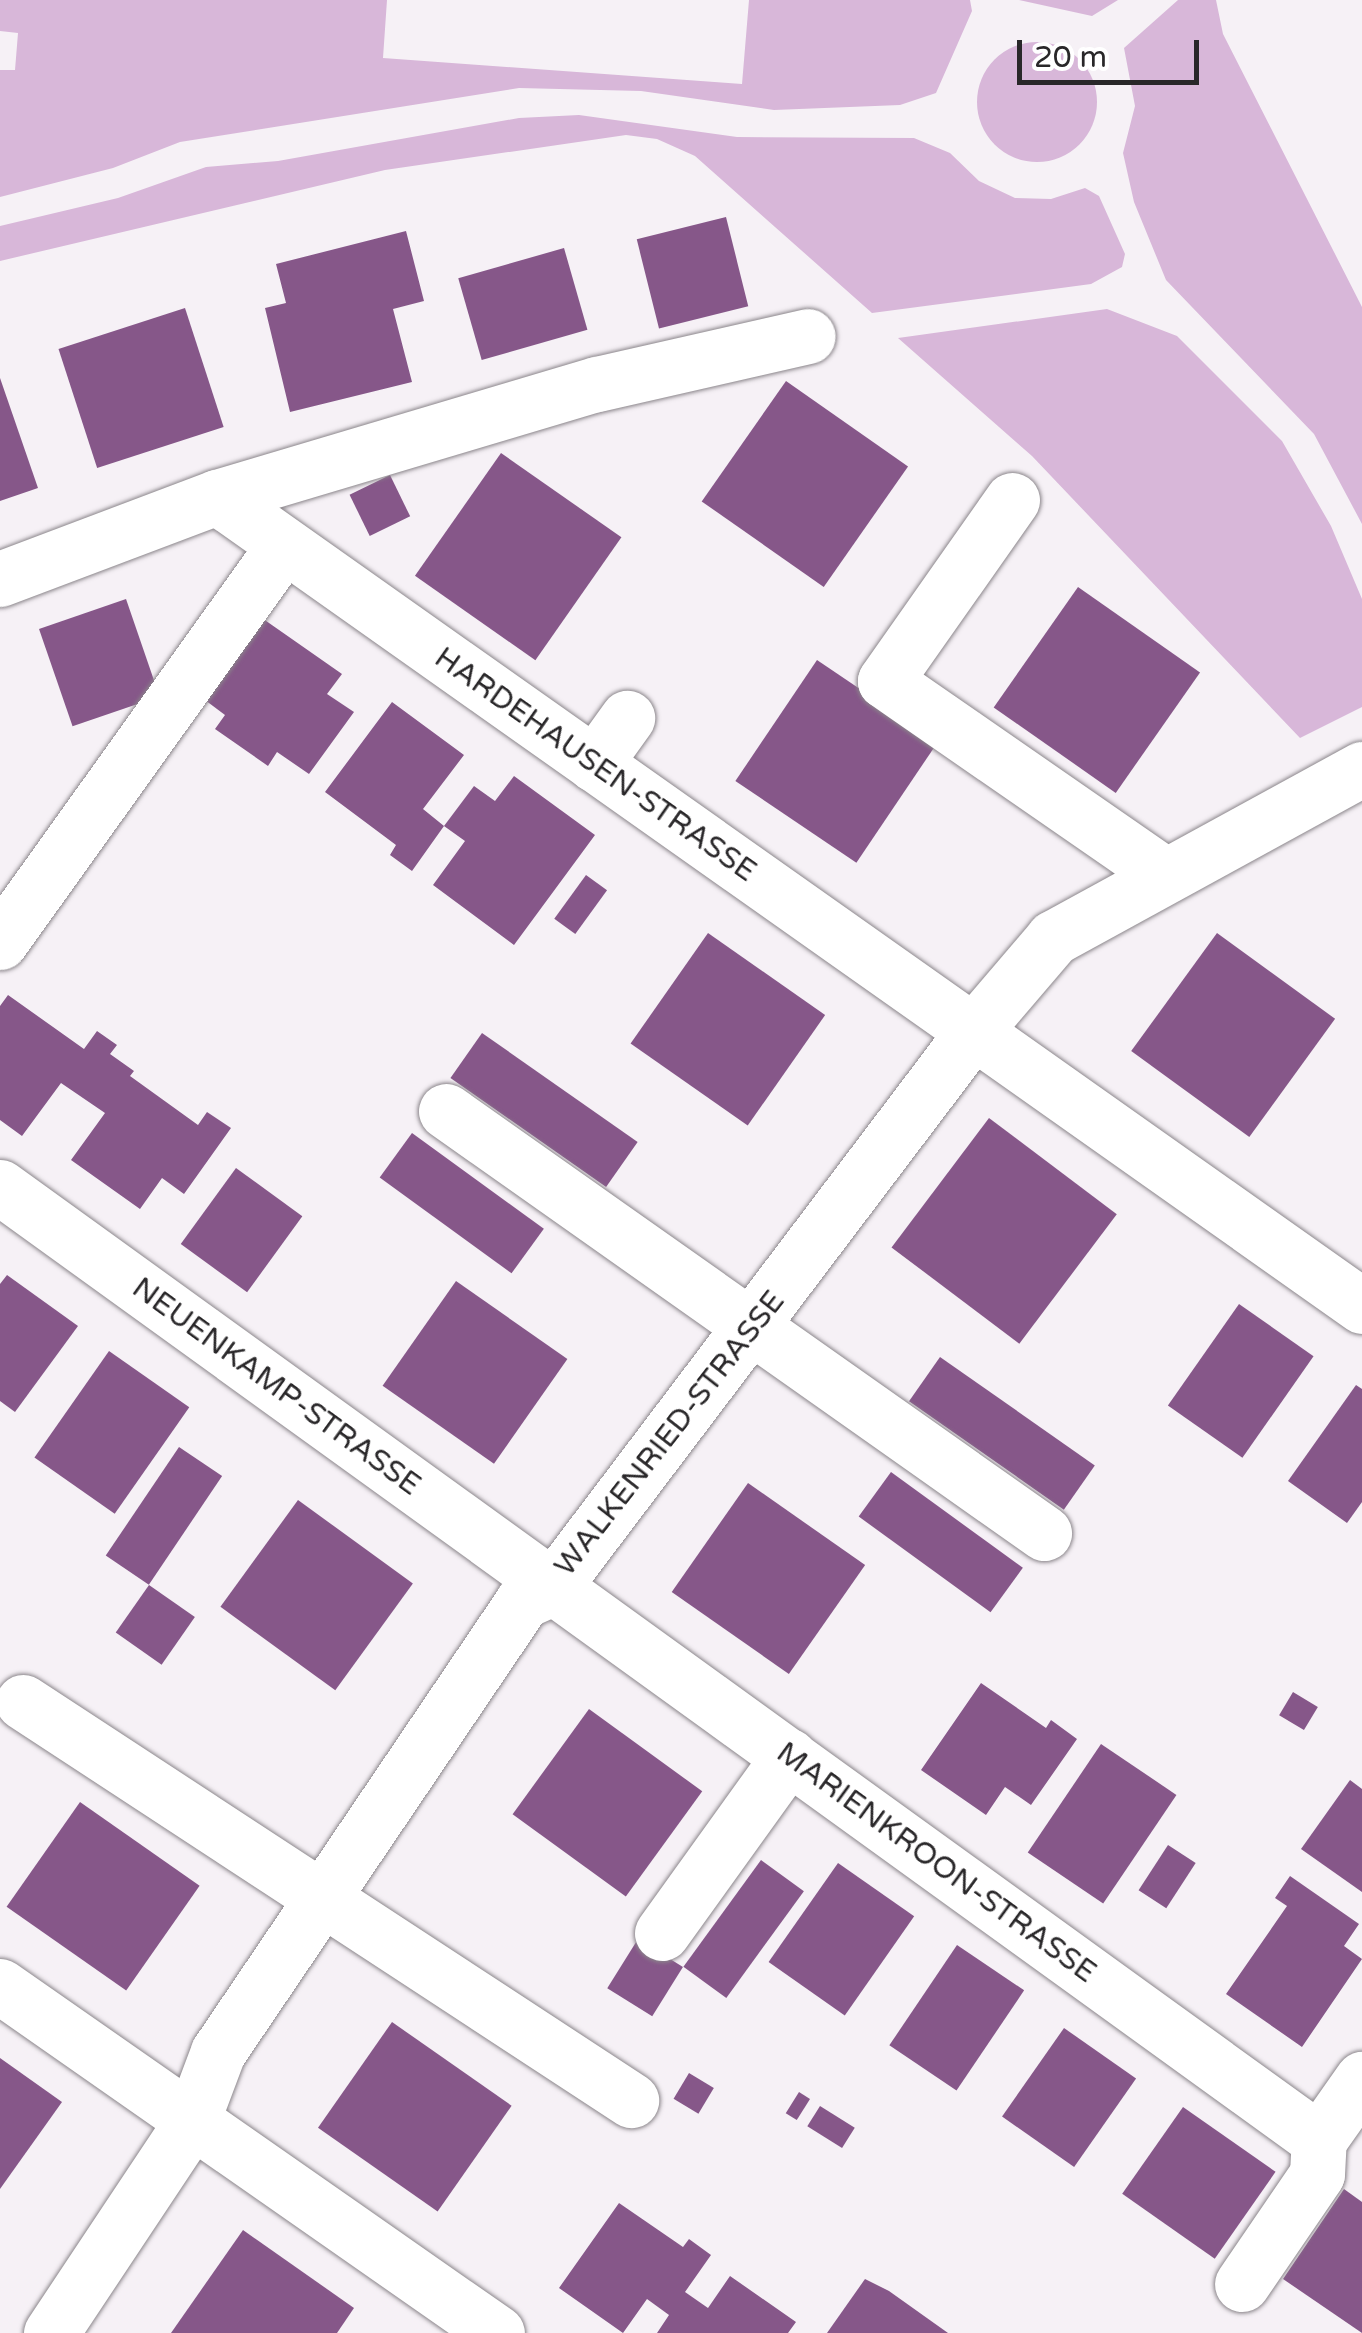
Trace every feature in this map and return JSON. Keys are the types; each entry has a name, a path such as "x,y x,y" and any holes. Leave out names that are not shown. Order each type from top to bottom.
{"street":[{"path":"0,579 217,496 597,384 808,336"},
{"name":"HARDEHAUSEN-STRASSE","path":"217,496 972,1033"},
{"path":"1012,500 885,681 1164,874"},
{"path":"0,942 284,544"},
{"path":"594,764 627,718"},
{"name":"WALKENRIED-STRASSE","path":"51,2333 192,2121 218,2052 523,1600 552,1588 754,1328 972,1033 1052,938 1362,770"},
{"path":"972,1033 1362,1306"},
{"path":"446,1111 1044,1533"},
{"name":"NEUENKAMP-STRASSE","path":"0,1187 552,1588"},
{"name":"MARIENKROON-STRASSE","path":"552,1588 1319,2140"},
{"path":"23,1702 318,1900 631,2100"},
{"path":"662,1933 789,1756"},
{"path":"0,1986 497,2333"},
{"path":"1242,2284 1317,2174 1319,2140 1362,2079"}],"shaded area":[{"path":"0,0 387,0 383,58 742,84 749,0 970,0 972,11 936,93 900,105 774,110 641,91 519,88 180,142 113,168 0,197 0,70 15,70 18,33 0,31"},
{"path":"1019,0 1118,0 1092,16"},
{"path":"1178,0 1216,0 1223,34 1362,307 1362,524 1314,434 1166,280 1134,202 1123,153 1135,106 1124,48"},
{"path":"1037,42 1060,46 1080,59 1093,79 1097,102 1093,125 1080,145 1060,158 1037,162 1014,158 994,145 981,125 977,102 981,79 994,59 1014,46"},
{"path":"579,115 737,137 914,138 950,153 979,181 1015,198 1051,199 1085,188 1099,196 1125,254 1122,267 1091,284 872,313 695,156 657,139 626,135 385,170 0,261 0,226 118,198 206,167 278,161 519,118"},
{"path":"1107,309 1177,336 1282,441 1331,526 1362,599 1362,707 1300,738 1032,456 898,338"}],"building":[{"path":"726,217 748,306 659,329 637,239"},
{"path":"406,231 424,301 393,309 412,382 290,412 265,308 286,303 276,264"},
{"path":"564,248 587,330 482,360 458,278"},
{"path":"185,308 224,427 97,468 59,349"},
{"path":"0,378 38,488 0,501"},
{"path":"786,381 908,466 824,587 702,501"},
{"path":"501,453 621,537 535,660 415,576"},
{"path":"390,475 410,516 370,536 350,495"},
{"path":"1078,587 1200,672 1116,793 994,707"},
{"path":"126,599 160,696 73,726 39,629"},
{"path":"259,616 342,674 327,694 354,712 309,774 277,752 268,766 215,729 225,715 201,697"},
{"path":"817,660 938,742 856,863 735,781"},
{"path":"392,702 464,755 423,809 444,826 412,871 390,855 396,845 325,792"},
{"path":"514,776 595,835 514,945 433,885 465,841 444,826 474,786 495,801"},
{"path":"586,875 607,890 575,934 554,919"},
{"path":"708,933 825,1015 748,1126 631,1044"},
{"path":"1217,933 1335,1019 1249,1137 1131,1051"},
{"path":"8,995 84,1049 97,1031 117,1045 110,1054 134,1071 130,1076 198,1125 207,1112 231,1128 184,1194 162,1178 140,1209 71,1160 105,1113 61,1083 22,1136 0,1120 0,1006"},
{"path":"482,1033 638,1142 606,1187 450,1078"},
{"path":"989,1118 1117,1214 1019,1344 892,1247"},
{"path":"412,1133 544,1229 512,1273 380,1177"},
{"path":"236,1168 302,1216 247,1292 181,1244"},
{"path":"7,1275 78,1326 15,1412 0,1401 0,1284"},
{"path":"456,1281 567,1359 494,1464 383,1386"},
{"path":"1239,1304 1314,1356 1242,1458 1168,1406"},
{"path":"109,1351 189,1407 115,1514 34,1457"},
{"path":"940,1357 1095,1465 1064,1510 909,1401"},
{"path":"1356,1385 1362,1389 1362,1502 1347,1523 1288,1481"},
{"path":"179,1447 222,1476 149,1585 106,1556"},
{"path":"891,1472 1023,1568 991,1612 859,1516"},
{"path":"748,1483 865,1565 789,1674 672,1592"},
{"path":"298,1500 413,1583 335,1690 220,1607"},
{"path":"149,1585 195,1617 162,1665 116,1633"},
{"path":"981,1683 1046,1728 1051,1720 1077,1739 1031,1805 1005,1787 986,1815 921,1770"},
{"path":"1293,1692 1318,1707 1304,1730 1279,1715"},
{"path":"589,1709 702,1791 626,1896 513,1814"},
{"path":"1101,1744 1176,1795 1103,1903 1028,1853"},
{"path":"1350,1780 1362,1789 1362,1892 1301,1849"},
{"path":"80,1802 200,1886 126,1991 7,1907"},
{"path":"1168,1845 1196,1863 1166,1908 1139,1890"},
{"path":"761,1860 804,1891 726,1998 683,1967"},
{"path":"838,1863 914,1916 845,2015 769,1962"},
{"path":"1290,1876 1359,1924 1344,1946 1362,1959 1302,2047 1226,1994 1287,1906 1275,1898"},
{"path":"638,1939 683,1967 652,2016 607,1988"},
{"path":"957,1945 1024,1990 956,2091 889,2045"},
{"path":"392,2022 512,2106 438,2211 318,2128"},
{"path":"1064,2028 1136,2078 1074,2167 1002,2116"},
{"path":"0,2058 62,2102 0,2189"},
{"path":"689,2073 714,2088 698,2114 674,2099"},
{"path":"799,2092 810,2099 797,2120 786,2113"},
{"path":"820,2106 855,2128 842,2148 807,2126"},
{"path":"1183,2107 1276,2172 1215,2259 1122,2194"},
{"path":"1344,2189 1362,2202 1362,2333 1283,2279"},
{"path":"619,2203 683,2247 689,2239 711,2255 685,2292 708,2308 730,2276 796,2322 788,2333 657,2333 669,2315 647,2299 623,2333 559,2288"},
{"path":"243,2230 354,2308 337,2333 171,2333"},
{"path":"865,2279 889,2291 948,2333 827,2333"}]}
